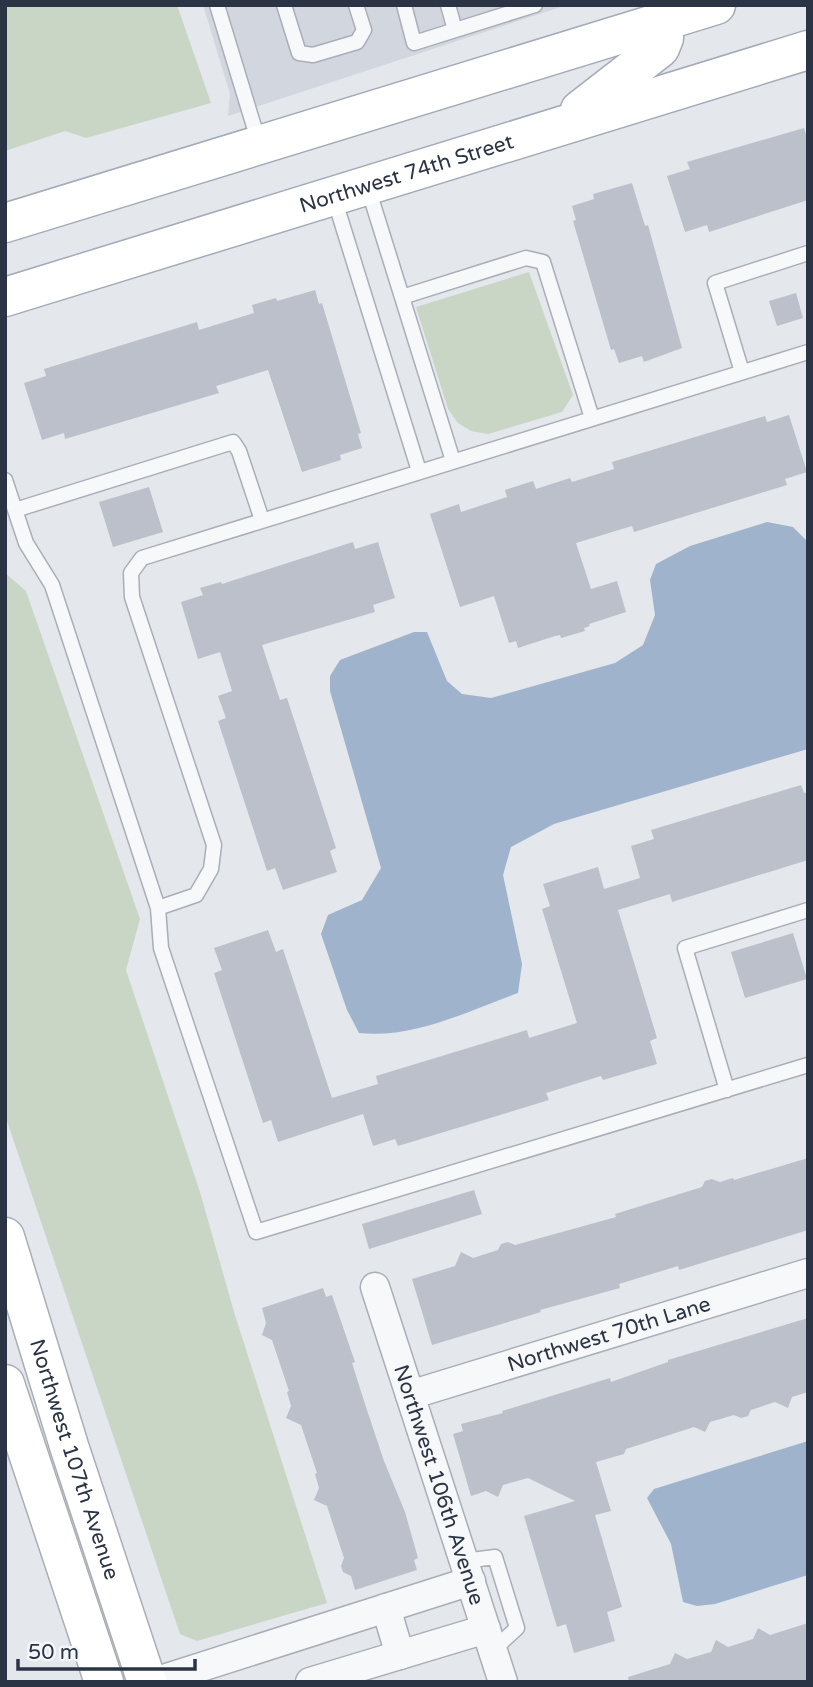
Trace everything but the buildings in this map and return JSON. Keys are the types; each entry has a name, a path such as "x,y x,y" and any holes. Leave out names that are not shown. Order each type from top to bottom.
{"main road":[{"path":"5,223 662,13 716,5"},
{"path":"559,126 660,48 664,38 662,13"},
{"name":"Northwest 74th Street","path":"5,297 808,50"},
{"name":"Northwest 107th Avenue","path":"5,1237 69,1446 147,1682"},
{"name":"Northwest 107th Avenue","path":"5,1384 104,1682"}],"street":[{"name":"Northwest 70th Lane","path":"410,1395 808,1273"},
{"name":"Northwest 106th Avenue","path":"375,1287 503,1682"},
{"path":"154,1682 386,1608 467,1571"},
{"path":"386,1608 400,1655"},
{"path":"310,1682 400,1655 490,1639"}],"lane":[{"path":"217,5 259,144"},
{"path":"284,5 299,53 313,55 356,42 364,30 356,5"},
{"path":"404,5 414,43 535,5"},
{"path":"447,5 455,30"},
{"path":"350,192 402,297 453,461"},
{"path":"350,192 419,471"},
{"path":"742,372 715,283 808,253"},
{"path":"402,297 526,258 542,262 592,418"},
{"path":"158,908 196,895 211,869 214,845 132,597 131,573 142,558 808,352"},
{"path":"15,510 233,442 239,451 262,520"},
{"path":"5,480 26,542 52,584 158,908 161,948 256,1232 808,1065"},
{"path":"727,1090 685,948 808,911"}],"shaded area":[{"path":"203,5 567,5 228,116 230,94"}],"green space":[{"path":"5,5 177,5 211,103 86,138 65,131 5,151"},
{"path":"529,272 573,395 562,412 488,434 471,431 458,423 448,409 416,307"},
{"path":"5,573 26,591 140,919 126,970 200,1192 234,1312 327,1603 197,1641 180,1634 5,1115"}],"water":[{"path":"767,522 793,527 808,542 808,749 554,824 511,847 503,875 522,964 518,993 420,1028 380,1034 359,1033 347,1010 321,934 328,915 362,900 381,868 330,691 330,676 340,660 414,632 427,632 447,681 462,694 491,698 615,663 643,645 655,615 650,580 656,564 690,546"},
{"path":"808,1441 808,1575 715,1604 697,1606 683,1602 671,1544 647,1498 654,1489"}]}
